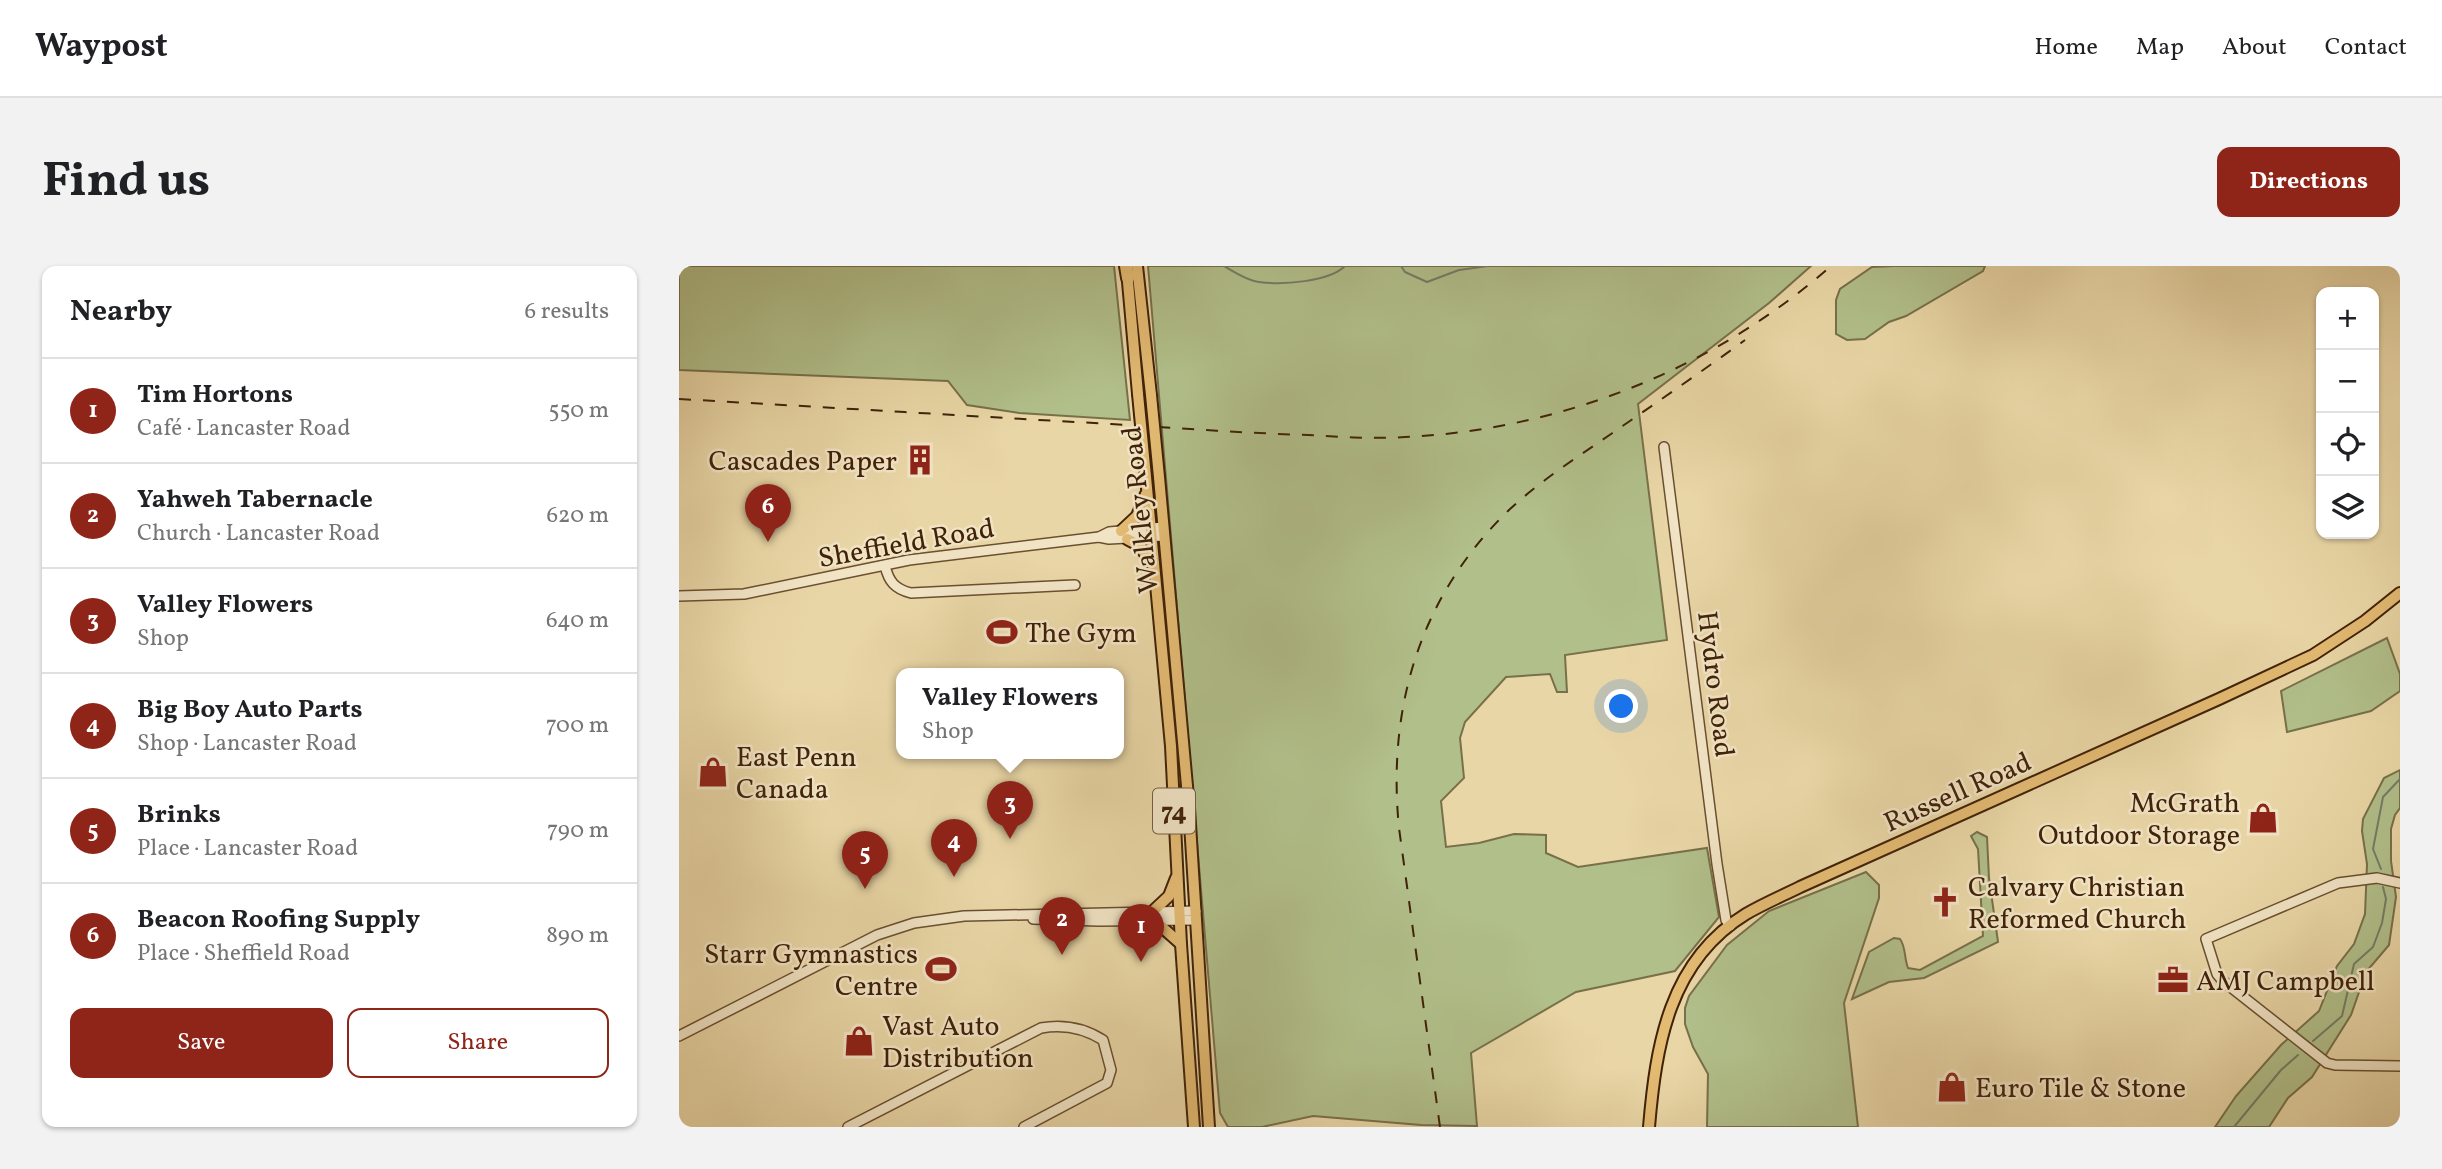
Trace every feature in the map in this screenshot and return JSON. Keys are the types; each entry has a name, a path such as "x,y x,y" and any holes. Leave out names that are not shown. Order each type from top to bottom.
{"main road":[{"name":"Walkley Road","path":"1137,266 1180,696 1209,1127"},
{"name":"Walkley Road","path":"1127,270 1167,698 1194,1127"},
{"path":"1147,482 1140,512 1124,535 1140,545 1155,571"},
{"name":"Russell Road","path":"1649,1127 1655,1062 1670,1009 1695,963 1730,926 1747,914 1800,887 2313,655 2365,621 2400,593"},
{"path":"1177,876 1169,896 1153,916 1181,944"}],"street":[{"name":"Hydro Road","path":"1664,447 1717,864 1726,920 1730,926"},
{"name":"Sheffield Road","path":"679,596 744,594 960,552 1099,537 1109,532 1124,535 1164,532"},
{"path":"885,566 887,578 899,590 911,593 1075,585"},
{"path":"2400,883 2377,878 2338,883 2206,939 2217,974 2223,981 2327,1063 2400,1066"},
{"path":"679,1037 877,935 924,920 978,916 1196,915"},
{"path":"848,1127 1041,1028 1059,1024 1093,1033 1103,1040 1111,1070 1107,1083 1024,1127"}],"green space":[{"path":"679,266 1114,266 1130,420 1019,413 967,405 948,381 679,370"},
{"path":"1148,266 1811,266 1769,303 1638,404 1667,640 1565,655 1567,692 1557,692 1550,674 1506,677 1465,722 1460,738 1464,778 1441,801 1446,847 1479,843 1514,834 1546,835 1546,853 1578,867 1707,848 1719,917 1675,971 1576,992 1471,1053 1477,1126 1421,1125 1313,1116 1262,1127 1228,1127 1220,1113"},
{"path":"1985,266 1983,271 1906,316 1889,322 1865,339 1847,340 1836,334 1836,300 1840,289 1872,267"},
{"path":"2387,638 2400,674 2400,691 2371,711 2287,732 2281,691"},
{"path":"2400,770 2400,808 2391,829 2391,861 2396,897 2389,945 2366,972 2351,1015 2312,1077 2288,1098 2269,1127 2215,1127 2236,1096 2281,1045 2319,1011 2337,966 2354,944 2365,914 2367,864 2363,819 2384,778"},
{"path":"1977,832 1987,837 1989,878 1998,942 1924,978 1889,982 1852,999 1869,952 1894,938 1902,942 1908,968 1920,970 1983,936 1978,849 1971,836"},
{"path":"1866,872 1879,885 1879,898 1844,1003 1858,1127 1707,1127 1708,1074 1693,1047 1685,1024 1685,1008 1689,996 1727,945 1769,911"}],"waterway":[{"path":"1224,266 1250,280 1280,283 1317,279 1345,266"},
{"path":"1401,266 1405,272 1427,282 1459,270 1488,266"},
{"path":"2381,869 2373,849 2383,797 2400,779"},
{"path":"2313,1041 2342,1016 2354,964 2373,947 2382,923 2386,899 2383,887"},
{"path":"2234,1127 2281,1070 2298,1055"}],"railway":[{"path":"679,399 1344,437 1393,438 1463,432 1521,422 1577,407 1686,364 1785,303 1831,266"},
{"path":"1440,1127 1399,828 1399,739 1405,697 1416,656 1432,617 1453,579 1478,543 1509,510 1559,470 1745,340"}],"place":[{"name":"Cascades Paper","path":"920,460"},
{"name":"Beacon Roofing Supply","path":"768,542"},
{"name":"The Gym","path":"1002,632"},
{"name":"East Penn Canada","path":"713,772"},
{"name":"McGrath Outdoor Storage","path":"2263,818"},
{"name":"Valley Flowers","path":"1010,839"},
{"name":"Big Boy Auto Parts","path":"954,877"},
{"name":"Brinks","path":"865,889"},
{"name":"Calvary Christian Reformed Church","path":"1945,902"},
{"name":"Yahweh Tabernacle","path":"1062,955"},
{"name":"Tim Hortons","path":"1141,962"},
{"name":"Starr Gymnastics Centre","path":"941,969"},
{"name":"AMJ Campbell","path":"2173,980"},
{"name":"Vast Auto Distribution","path":"859,1041"},
{"name":"Euro Tile & Stone","path":"1952,1087"}]}
